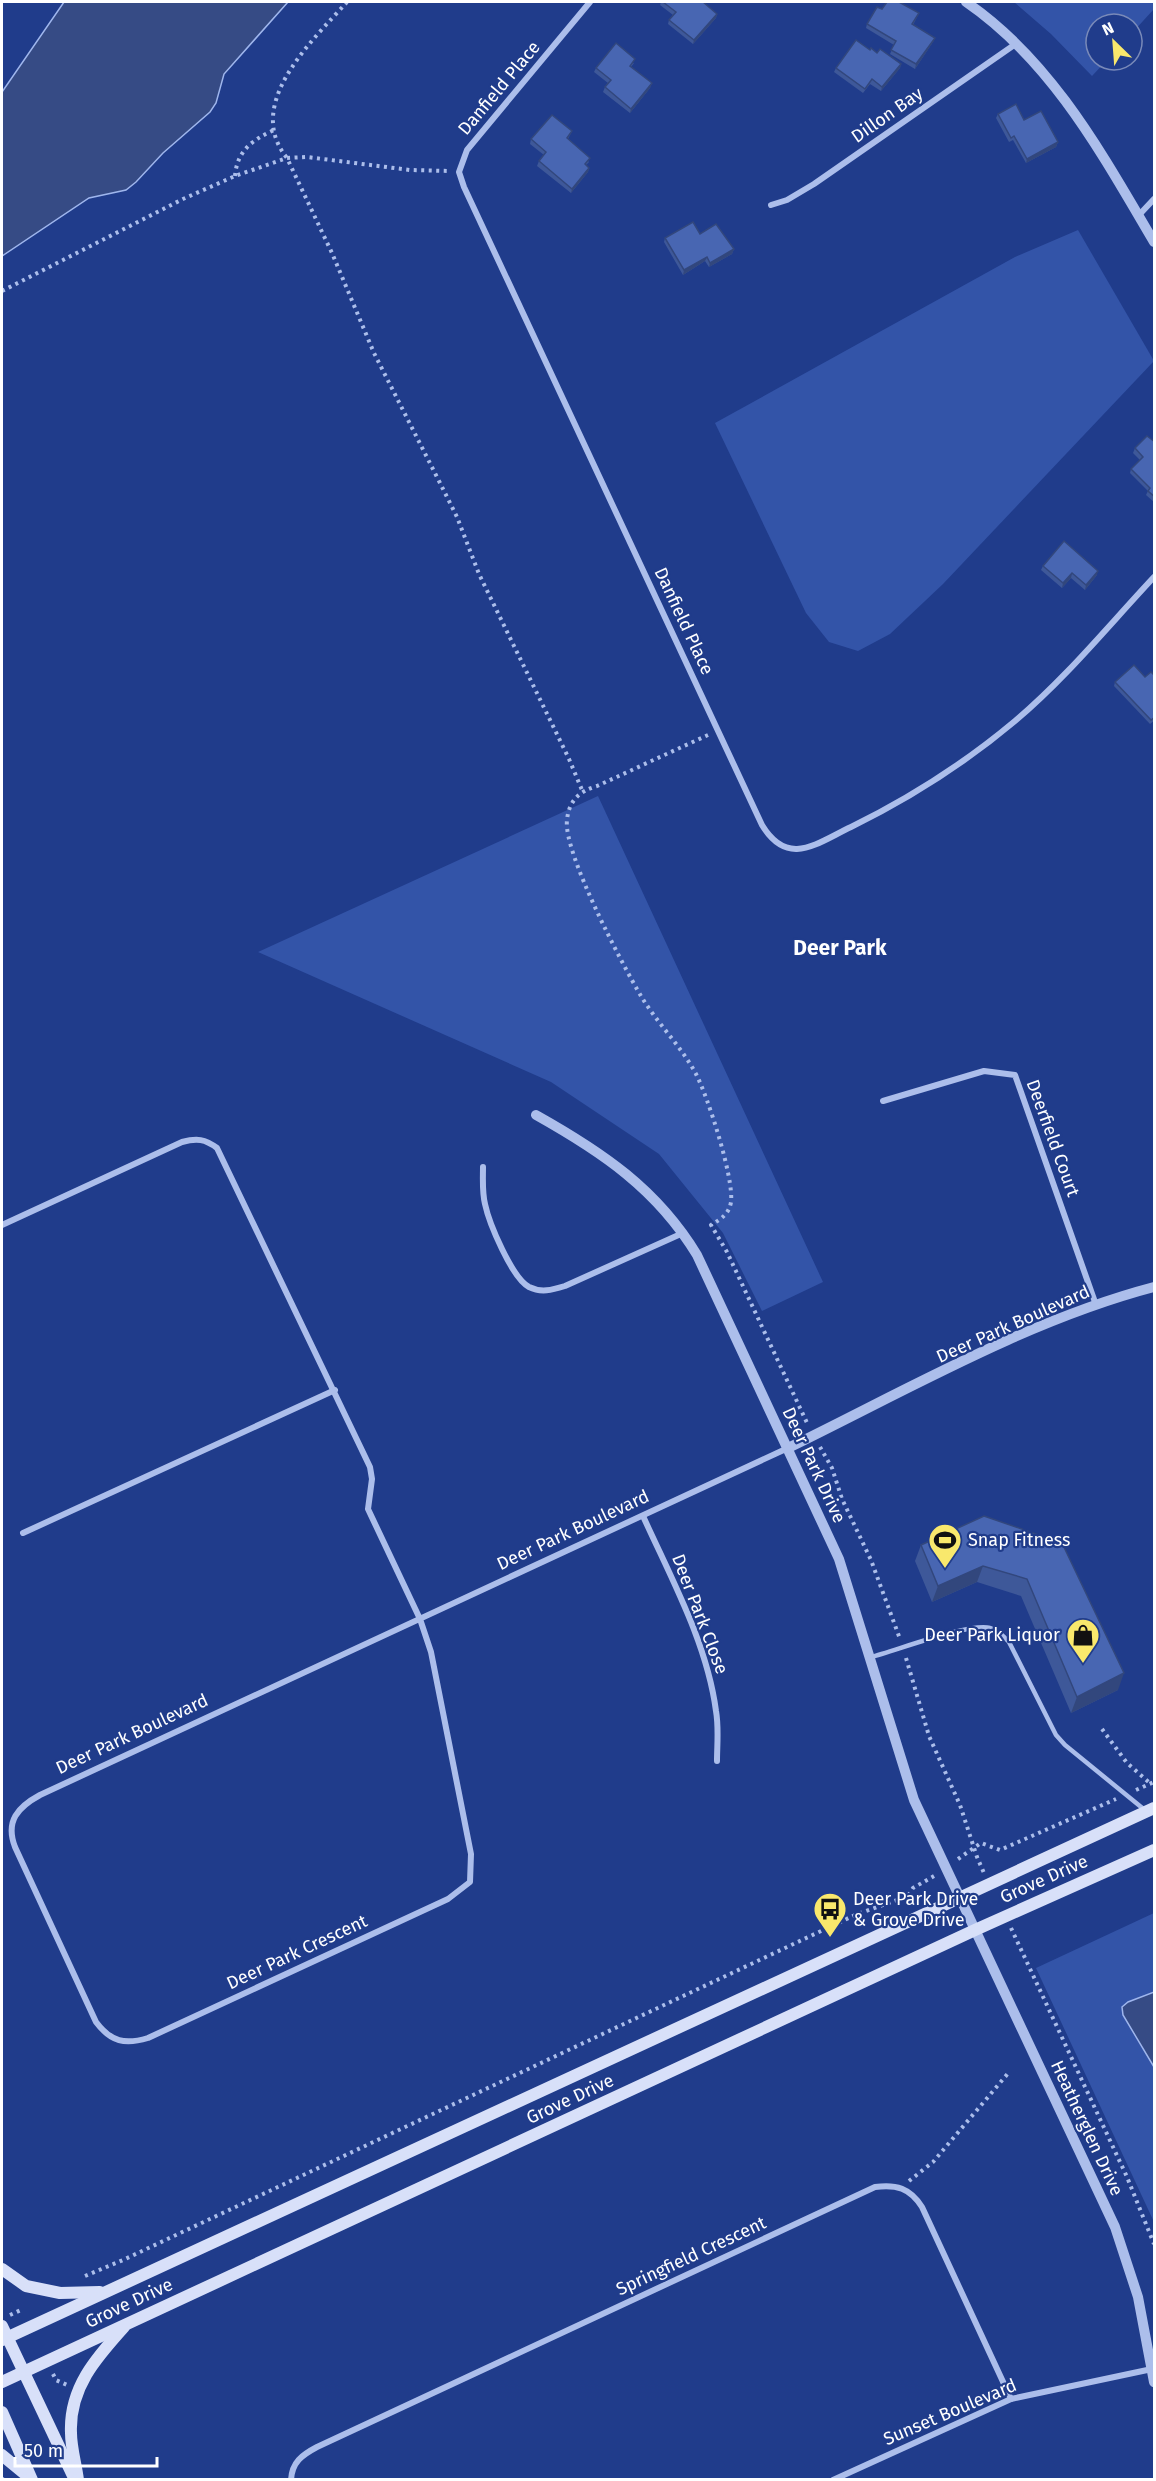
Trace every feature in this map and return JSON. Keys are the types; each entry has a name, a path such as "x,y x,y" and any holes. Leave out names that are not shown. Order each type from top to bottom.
{"main road":[{"name":"Grove Drive","path":"3,2335 107,2292 1151,1810"},
{"name":"Grove Drive","path":"2,2382 1005,1916 1155,1850"},
{"path":"2,2269 26,2286 60,2293 107,2292"},
{"path":"76,2480 70,2432 77,2390 99,2355 127,2324"},
{"path":"3,2335 76,2480"},
{"path":"2,2412 32,2480"},
{"path":"2,2455 32,2480"}],"street":[{"name":"Danfield Place","path":"591,2 473,142 462,159 459,172 762,825 773,841 782,848 791,850 816,843 909,796 949,770 993,738 1034,703 1155,577"},
{"path":"966,2 1017,43 1066,100 1155,242"},
{"name":"Dillon Bay","path":"771,205 787,200 814,184 1017,43"},
{"path":"1139,215 1155,199"},
{"name":"Deerfield Court","path":"883,1101 984,1071 1015,1075 1096,1305"},
{"name":"Deer Park Drive","path":"536,1115 623,1169 657,1201 684,1233 697,1255 839,1559 914,1800 959,1898"},
{"path":"2,1225 182,1142 195,1138 207,1140 218,1148 370,1467 372,1479 368,1509 420,1619"},
{"path":"483,1167 485,1204 489,1216 514,1272 526,1286 536,1290 549,1291 565,1286 684,1233"},
{"name":"Deer Park Boulevard","path":"13,1817 20,1807 40,1795 788,1448 1027,1332 1096,1305 1155,1287"},
{"path":"23,1533 335,1390"},
{"name":"Deer Park Close","path":"643,1516 686,1613 707,1669 717,1712 717,1761"},
{"name":"Deer Park Crescent","path":"13,1817 12,1838 15,1847 96,2022 104,2033 115,2040 128,2043 148,2038 448,1899 470,1882 471,1854 436,1667 420,1619"},
{"name":"Heatherglen Drive","path":"959,1898 1115,2227 1138,2297 1155,2382"},
{"name":"Springfield Crescent","path":"291,2480 292,2468 297,2460 317,2447 875,2187 890,2185 902,2187"},
{"path":"902,2187 911,2193 922,2207 1011,2399"},
{"name":"Sunset Boulevard","path":"833,2480 1011,2399 1154,2369"}],"lane":[{"path":"871,1657 969,1627 989,1627 1000,1633 1009,1642 1056,1735 1126,1795 1151,1810"}],"path":[{"path":"347,2 306,48 284,77 273,114 278,147 287,158 332,253 374,353 457,517 478,574 582,790"},
{"path":"235,176 236,163 243,151 254,139 274,130"},
{"path":"2,291 183,199 235,176 287,158 307,157 410,170 459,172"},
{"path":"718,730 597,786 582,790 570,805 566,821 568,838 576,865 642,997 681,1051 705,1092 712,1111 731,1201 723,1218 711,1225 727,1252 794,1398 832,1468 842,1499 872,1560 903,1648 929,1736 960,1805 975,1846 976,1857 990,1884"},
{"path":"82,2277 123,2260 855,1915 908,1896 914,1888 946,1869 981,1843 1000,1850 1153,1783 1126,1762 1102,1729"},
{"path":"1005,1916 1127,2177 1155,2244"},
{"path":"902,2187 933,2162 1010,2071"},
{"path":"23,2309 26,2286"},
{"path":"45,2385 56,2380"}],"shaded area":[{"path":"64,2 288,2 224,74 216,103 210,112 163,153 136,182 126,190 89,198 2,256 2,92"},
{"path":"1014,2 1154,2 1154,9 1144,20 1144,12 1084,12 1084,68 1051,34"},
{"path":"1078,230 1154,361 943,584 890,634 858,651 829,642 806,613 715,423 1015,257"},
{"path":"598,796 823,1282 762,1311 723,1233 659,1154 551,1082 258,952"},
{"path":"1154,1913 1154,2222 1036,1968"},
{"path":"1154,1992 1154,2067 1123,2015 1122,2007 1128,2002"}],"building":[{"path":"663,2 703,2 717,14 694,40 669,20 676,12"},
{"path":"887,2 899,2 919,13 912,24 935,38 916,64 891,50 896,41 867,24 877,7 882,9"},
{"path":"856,40 877,53 880,49 901,64 882,87 872,79 865,89 836,68"},
{"path":"616,43 635,59 630,66 652,83 631,109 605,87 611,80 596,68"},
{"path":"1016,104 1024,120 1041,111 1058,142 1027,159 1014,136 1011,138 998,114"},
{"path":"552,115 572,131 567,138 590,158 585,164 589,168 572,189 539,161 546,152 531,139"},
{"path":"693,222 700,234 716,224 734,249 710,263 707,257 684,270 665,238"},
{"path":"1147,436 1155,442 1155,497 1148,491 1150,488 1131,469 1143,457 1135,448"},
{"path":"1064,541 1098,571 1086,585 1072,573 1063,583 1043,566"},
{"path":"1134,665 1145,677 1151,672 1155,676 1155,717 1151,720 1115,682"},
{"path":"984,1516 1062,1543 1124,1673 1077,1697 1027,1579 983,1566 938,1586 921,1545"}],"place":[{"name":"Snap Fitness","path":"945,1569"},
{"name":"Deer Park Liquor","path":"1083,1664"},
{"name":"Deer Park Drive & Grove Drive","path":"830,1938"}],"district":[{"name":"Deer Park","path":"840,948"}]}
